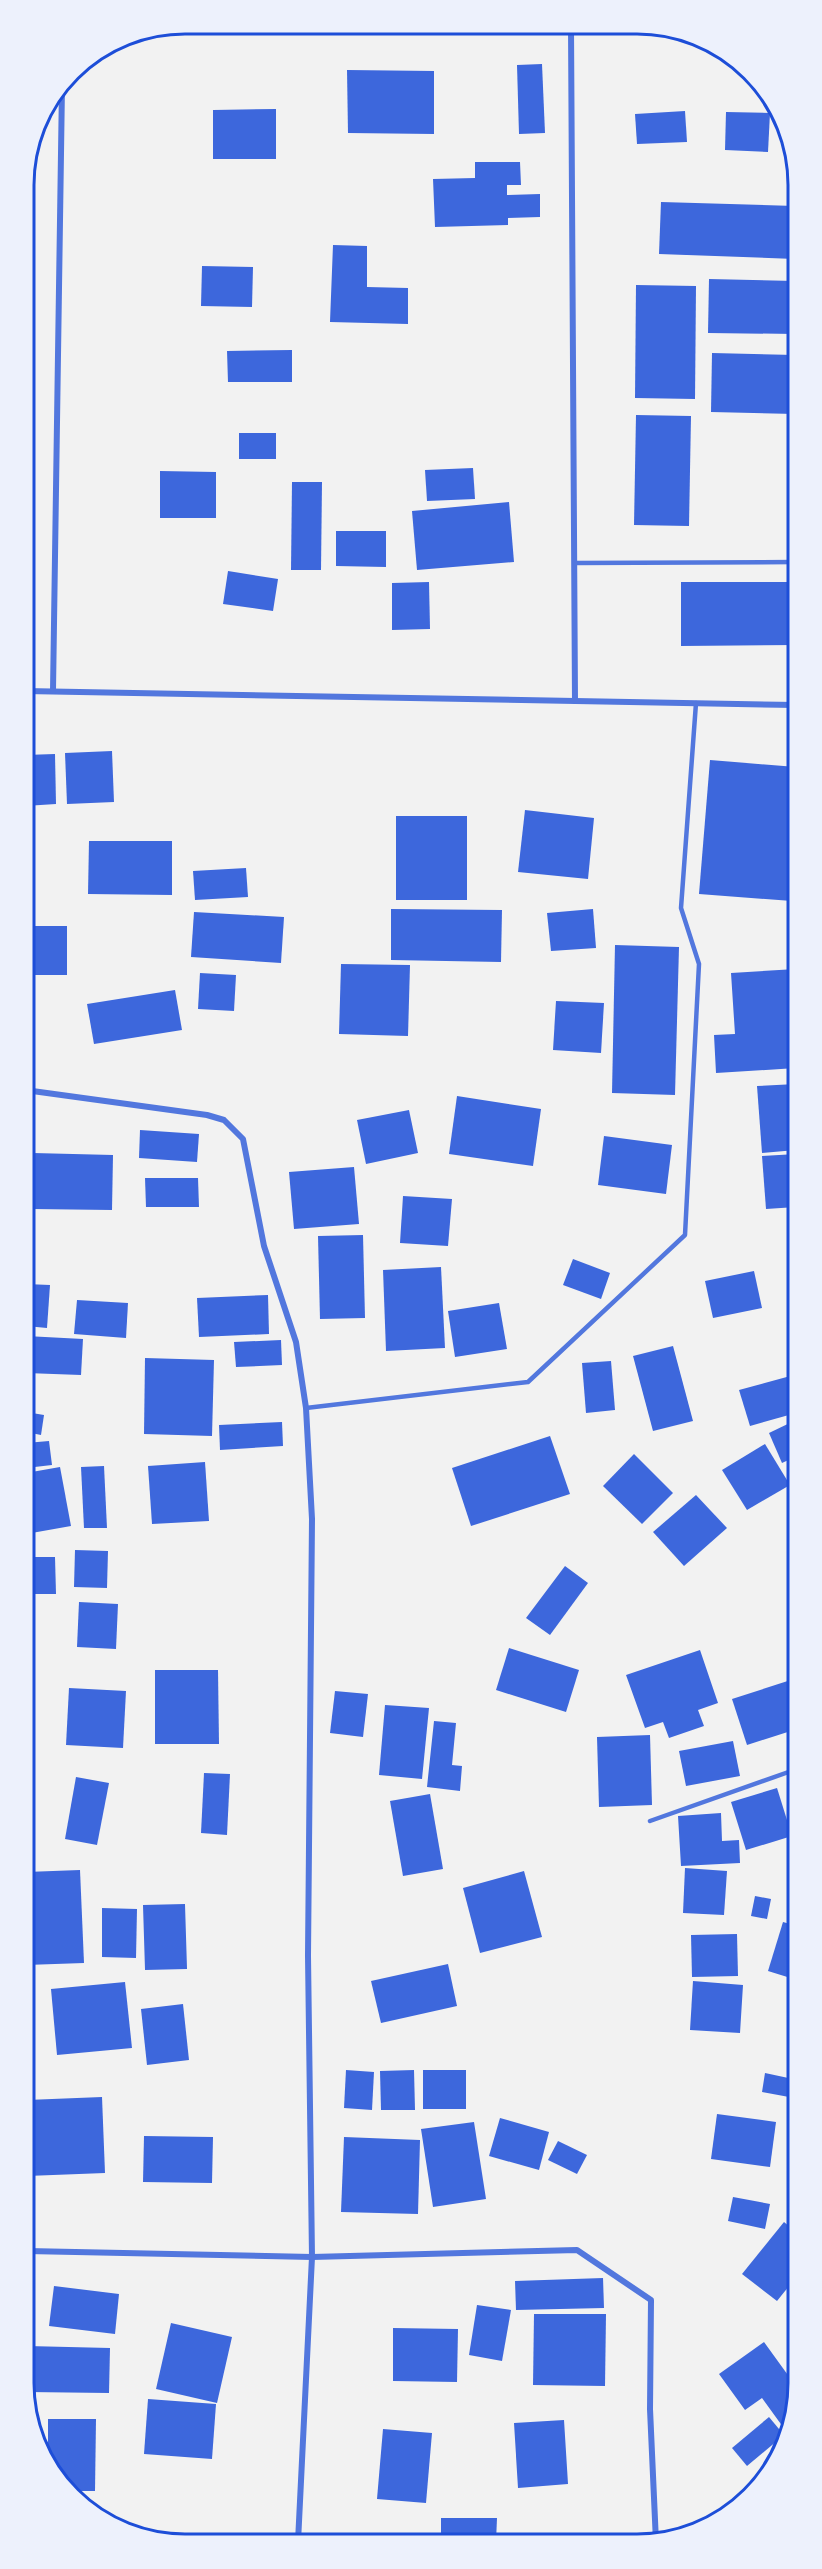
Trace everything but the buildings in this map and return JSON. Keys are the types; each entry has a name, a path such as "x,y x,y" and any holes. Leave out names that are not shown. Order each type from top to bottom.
{"street":[{"path":"571,34 575,701"},
{"path":"53,691 62,99"},
{"path":"35,691 788,705"},
{"path":"35,1091 207,1115 224,1120 243,1138 264,1246 297,1342 306,1408 312,1519 308,1956 312,2256 298,2534"},
{"path":"34,2251 312,2256 577,2250 651,2300 650,2409 656,2533"}],"lane":[{"path":"575,563 788,562"},
{"path":"306,1408 528,1382 686,1235 699,964 681,908 696,703"},
{"path":"650,1821 787,1772"}]}
